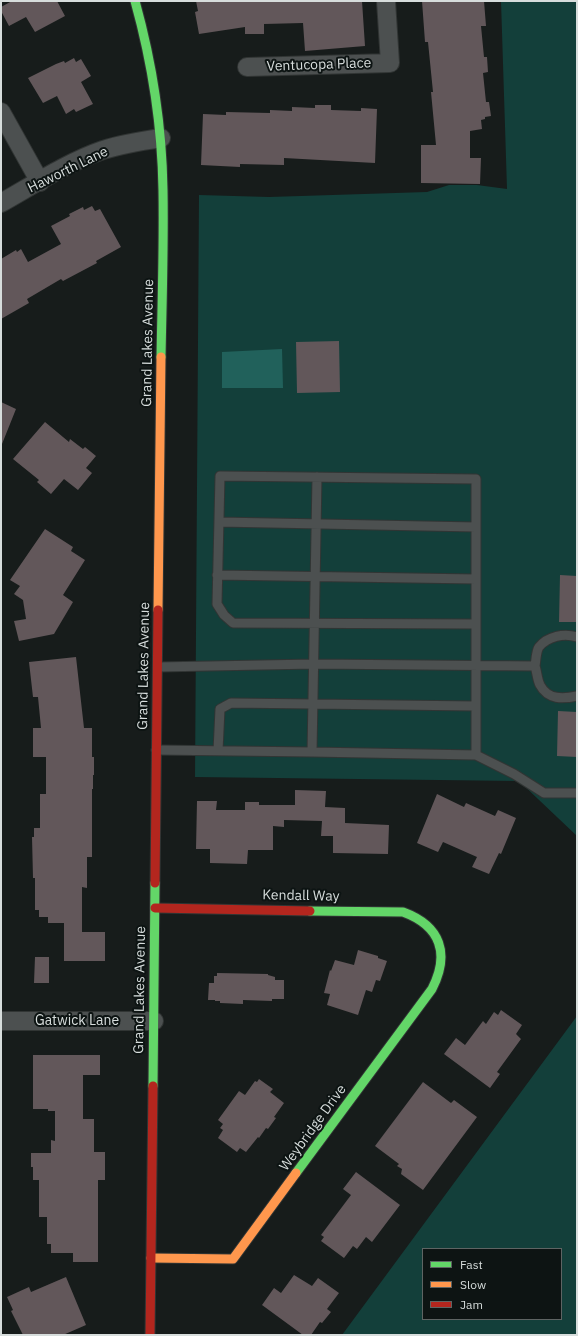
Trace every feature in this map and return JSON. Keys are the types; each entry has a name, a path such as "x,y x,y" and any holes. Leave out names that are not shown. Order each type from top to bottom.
{"street":[{"name":"Grand Lakes Avenue","path":"135,1 152,73 161,138 164,190 150,1335"},
{"name":"Ventucopa Place","path":"247,67 390,63 386,1"},
{"path":"1,112 40,182"},
{"name":"Haworth Lane","path":"1,203 74,164 102,151 133,142 161,138"},
{"name":"Kendall Way","path":"155,908 403,912 417,917 429,926 437,938"},
{"name":"Weybridge Drive","path":"151,1258 233,1259 438,980 442,967 441,952 437,938"},
{"name":"Gatwick Lane","path":"1,1021 154,1021"}],"lane":[{"path":"476,624 234,622 224,615 217,604 220,476 476,479 476,527 476,579 476,624 476,755"},
{"path":"312,752 317,477"},
{"path":"219,522 476,527"},
{"path":"217,575 476,579"},
{"path":"577,637 563,634 548,639 538,648 535,666 540,685 551,696 563,699 577,696"},
{"path":"158,667 314,664 535,666"},
{"path":"218,751 220,709 231,703 476,706"},
{"path":"156,750 476,755 514,774 544,793 577,793"}],"shaded area":[{"path":"501,1 577,1 577,836 519,781 195,777 199,195 269,197 427,192 449,185 477,185 507,189"},
{"path":"282,349 283,388 222,388 222,352"},
{"path":"577,1016 577,1335 342,1335"}],"building":[{"path":"12,1 57,1 65,16 35,32 26,17 9,26 1,11 1,7"},
{"path":"196,1 362,1 365,46 305,51 303,23 264,24 264,34 245,34 245,27 199,34 195,12 198,11"},
{"path":"422,1 484,1 486,26 481,26 484,57 487,57 488,72 483,73 486,102 489,102 491,116 485,117 485,119 481,120 482,129 470,131 470,158 481,158 480,184 421,183 421,145 436,145 431,92 433,92 428,42 425,42"},
{"path":"74,58 76,62 81,59 91,76 81,82 93,104 76,112 74,109 66,114 57,96 43,103 28,78 56,64 64,61 65,63"},
{"path":"315,105 331,105 331,110 361,111 361,108 377,109 375,163 284,158 284,165 240,164 240,167 201,165 203,114 226,115 226,112 270,113 270,110 292,111 292,107 315,108"},
{"path":"92,206 95,211 100,209 121,247 96,261 97,263 63,281 61,279 27,299 29,303 1,319 1,259 16,250 17,252 21,249 28,262 61,244 51,226 83,207 84,210"},
{"path":"339,341 340,392 297,393 296,342"},
{"path":"1,402 16,409 2,444 1,444"},
{"path":"45,422 69,442 70,439 83,449 85,447 96,456 86,468 92,473 78,490 64,479 51,494 37,482 39,480 13,459"},
{"path":"45,529 73,547 71,551 85,560 63,595 73,602 54,634 19,641 14,621 26,619 23,600 14,594 20,586 10,580"},
{"path":"560,575 577,576 577,622 559,622"},
{"path":"76,657 84,728 92,728 92,757 94,757 92,789 92,857 87,857 87,888 82,887 82,932 105,932 105,961 64,961 64,923 48,923 48,917 39,917 39,910 35,910 35,878 33,878 32,837 34,837 34,828 40,828 40,794 46,794 46,757 33,757 33,728 41,728 38,697 33,697 29,662"},
{"path":"558,711 577,712 577,757 557,756"},
{"path":"295,790 326,791 325,807 345,808 345,823 389,825 388,854 333,853 333,836 321,836 322,821 284,820 284,827 273,826 273,850 248,850 247,864 210,863 210,849 196,849 197,801 217,801 216,810 245,810 245,802 259,802 259,805 295,805"},
{"path":"437,794 464,807 466,803 495,816 498,810 516,818 501,854 499,853 489,874 472,867 477,857 443,842 438,852 417,843"},
{"path":"358,950 378,956 378,958 387,961 380,981 376,980 372,992 366,990 358,1015 327,1005 330,994 324,993 330,970 331,971 335,960 354,965"},
{"path":"35,957 49,957 49,983 34,983"},
{"path":"217,973 268,974 275,977 275,980 284,980 284,999 272,999 272,1001 243,1000 243,1004 220,1003 220,1001 208,1000 209,983 214,983 214,976 217,976"},
{"path":"501,1010 522,1025 516,1034 521,1039 497,1072 500,1074 490,1088 444,1054 456,1038 465,1045 483,1021 486,1024 494,1012 498,1015"},
{"path":"33,1055 100,1055 100,1075 83,1075 83,1119 94,1119 94,1152 105,1152 105,1180 98,1180 98,1262 73,1262 73,1253 51,1253 51,1244 47,1244 47,1217 39,1217 39,1180 33,1180 31,1153 51,1153 51,1140 55,1141 55,1111 48,1111 48,1109 33,1109"},
{"path":"259,1079 273,1089 270,1092 284,1103 268,1129 266,1128 246,1152 240,1148 237,1152 218,1138 223,1130 220,1128 223,1124 218,1120 239,1091 245,1095 255,1081 257,1082"},
{"path":"423,1082 451,1103 454,1100 477,1117 423,1190 401,1174 402,1169 397,1166 399,1164 375,1146"},
{"path":"356,1172 400,1205 372,1242 366,1237 357,1249 353,1246 344,1258 321,1241 324,1237 321,1235 351,1195 343,1189"},
{"path":"294,1275 312,1286 318,1278 339,1293 327,1309 331,1312 322,1323 320,1322 311,1335 303,1335 262,1305 274,1288 281,1293"},
{"path":"66,1277 86,1325 63,1335 23,1335 11,1311 13,1310 7,1297 29,1287 31,1292"}],"traffic: fast":[{"path":"135,1 151,71 161,142 163,211 161,357"},
{"path":"153,1086 155,883"},
{"path":"296,1173 432,989 437,976 441,953 434,933 416,918 403,912 310,911"}],"traffic: slow":[{"path":"158,610 161,357"},
{"path":"151,1258 233,1259 296,1173"}],"traffic: jam":[{"path":"155,883 158,610"},
{"path":"155,908 310,911"},
{"path":"150,1335 153,1086"}]}
